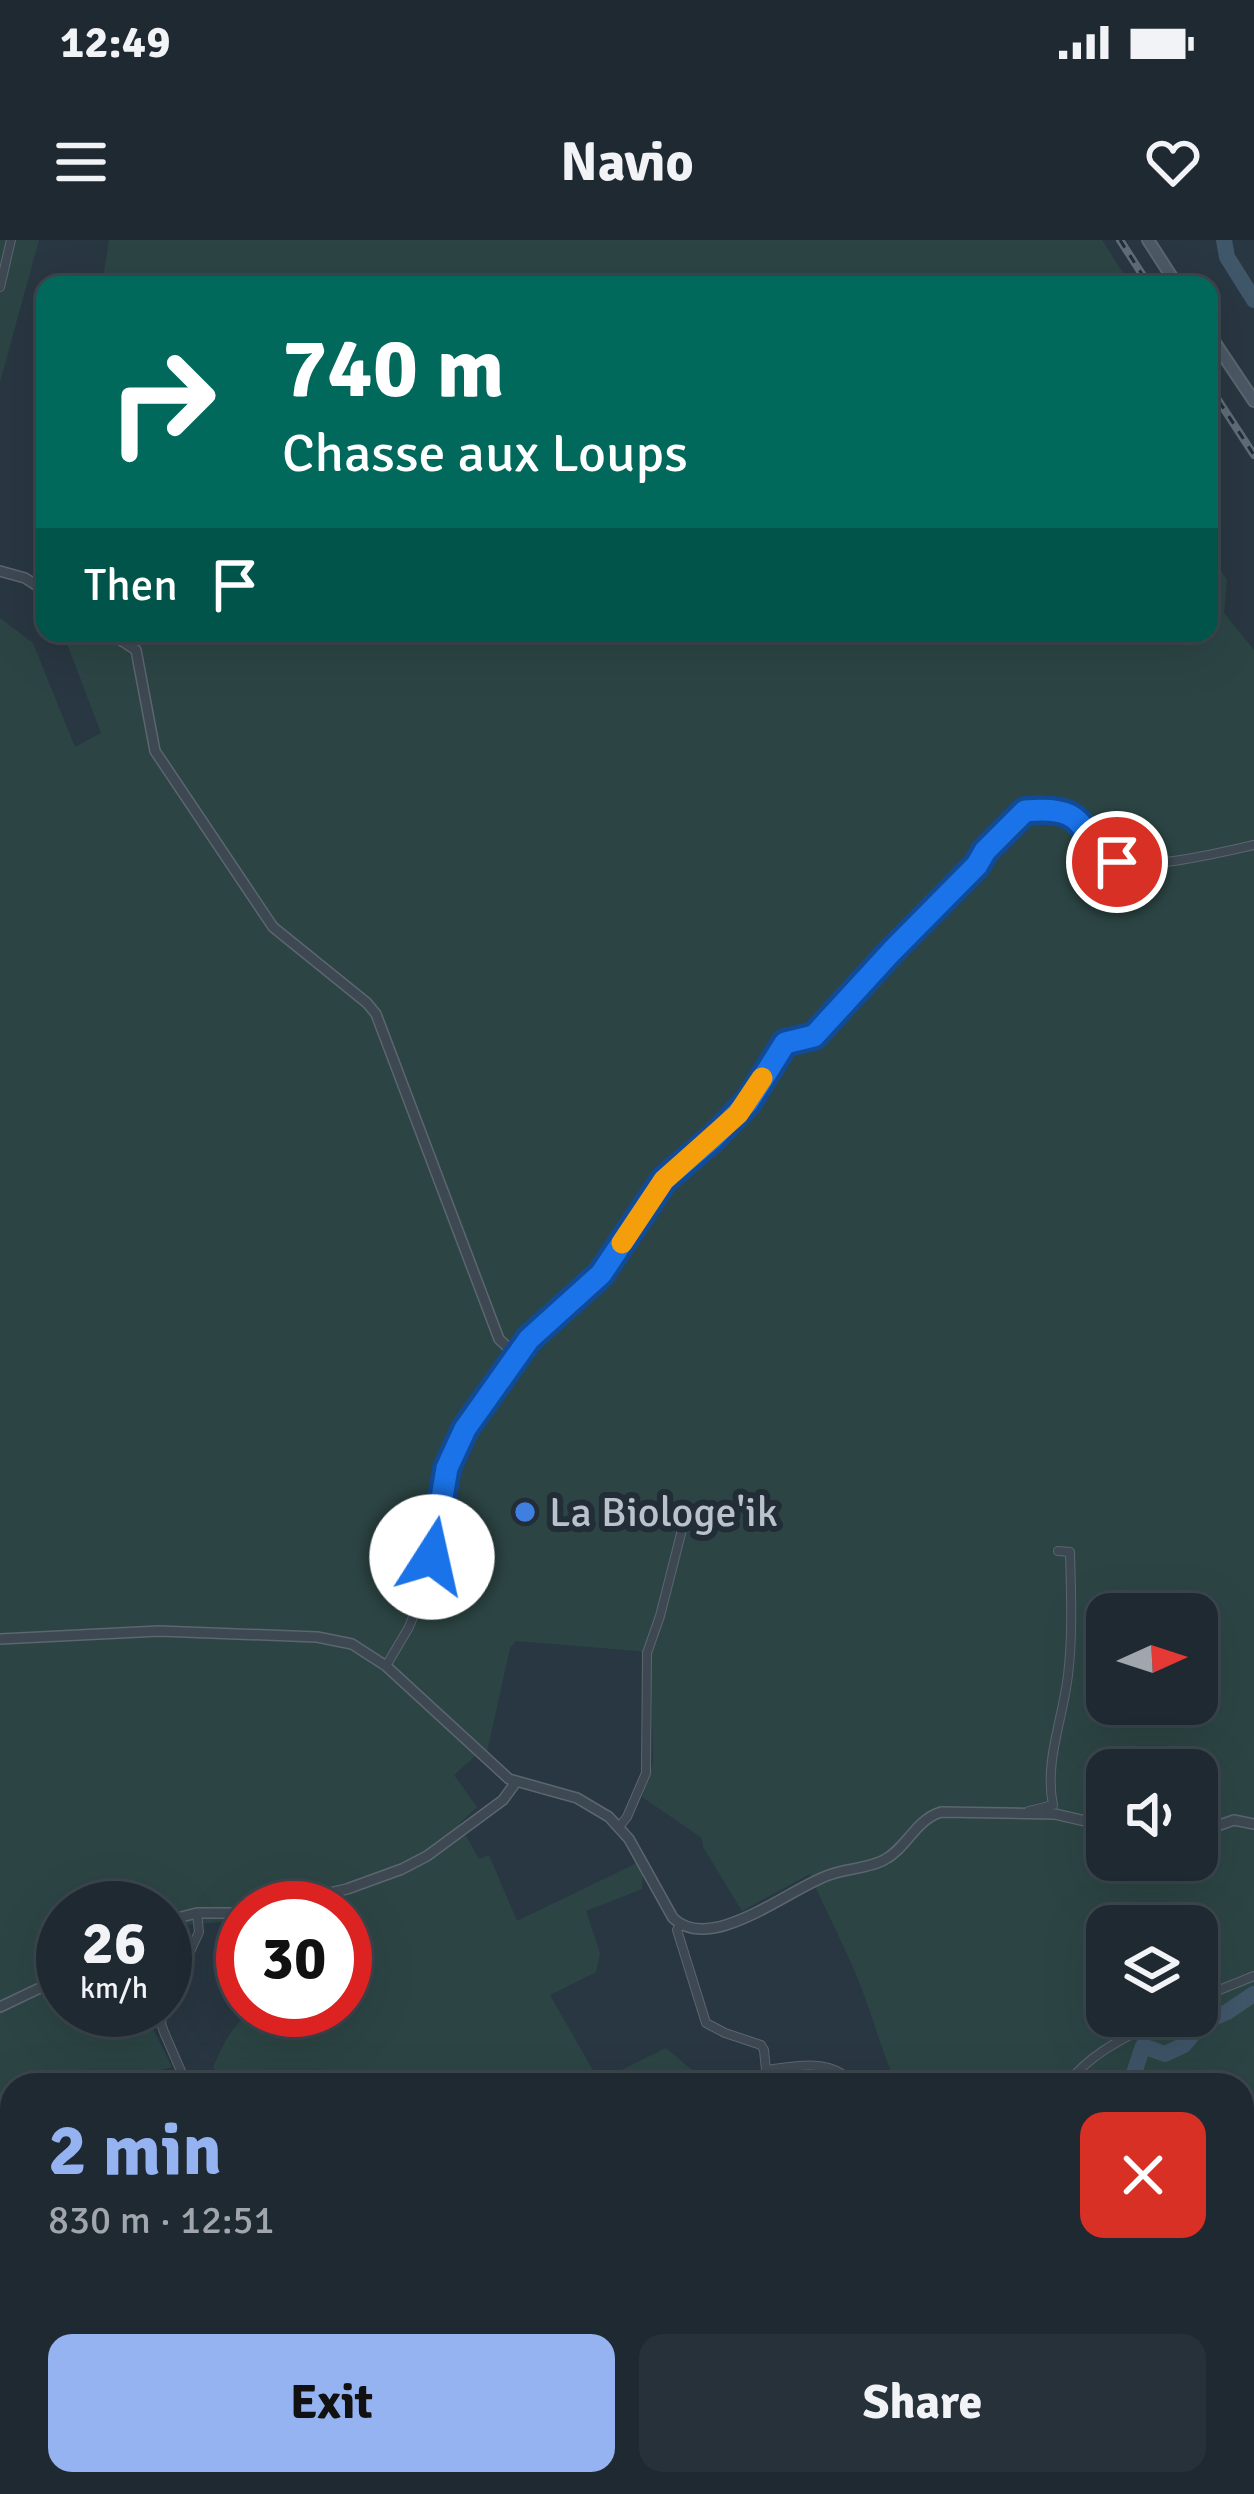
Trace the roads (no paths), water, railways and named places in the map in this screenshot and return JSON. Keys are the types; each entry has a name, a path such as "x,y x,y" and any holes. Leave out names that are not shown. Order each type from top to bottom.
{"main road":[{"path":"1148,240 1171,276"},
{"path":"1218,347 1254,401"}],"street":[{"path":"0,286 11,240"},
{"path":"0,571 36,585"},
{"path":"124,642 136,650 155,752 272,927 376,1014 499,1339 517,1356"},
{"path":"386,1666 427,1582 447,1468 465,1429 529,1339 601,1274 664,1180 738,1114 785,1043 814,1036 1025,811 1069,814 1117,862 1205,856 1254,845"},
{"path":"619,1827 646,1773 647,1653 687,1510"},
{"path":"1026,1812 1053,1805 1050,1767 1068,1676 1071,1609 1070,1552 1058,1551"},
{"path":"0,1640 142,1631 316,1637 352,1645 386,1666 516,1782 578,1798 602,1811 619,1827 680,1925 702,1929 723,1926 832,1873 881,1862 934,1814 1026,1812 1086,1821"},
{"path":"367,1881 427,1856 503,1800 516,1782"},
{"path":"1218,1823 1234,1820 1254,1824"},
{"path":"192,1947 199,1932 197,1913"},
{"path":"192,1914 216,1913"},
{"path":"680,1925 676,1930 704,2022 761,2044 766,2073"},
{"path":"1218,1991 1254,1976"},
{"path":"0,2007 36,1990"},
{"path":"166,2037 182,2073"},
{"path":"1076,2073 1125,2037"},
{"path":"766,2069 823,2066 841,2073"}],"waterway":[{"path":"1224,240 1227,257 1254,300"},
{"path":"1134,2073 1143,2046 1165,2054 1184,2045 1202,2023 1254,1994"}],"railway":[{"path":"1120,240 1143,276"},
{"path":"1218,400 1254,455"}],"place":[{"name":"La Biologe'ik","path":"525,1512"}]}
